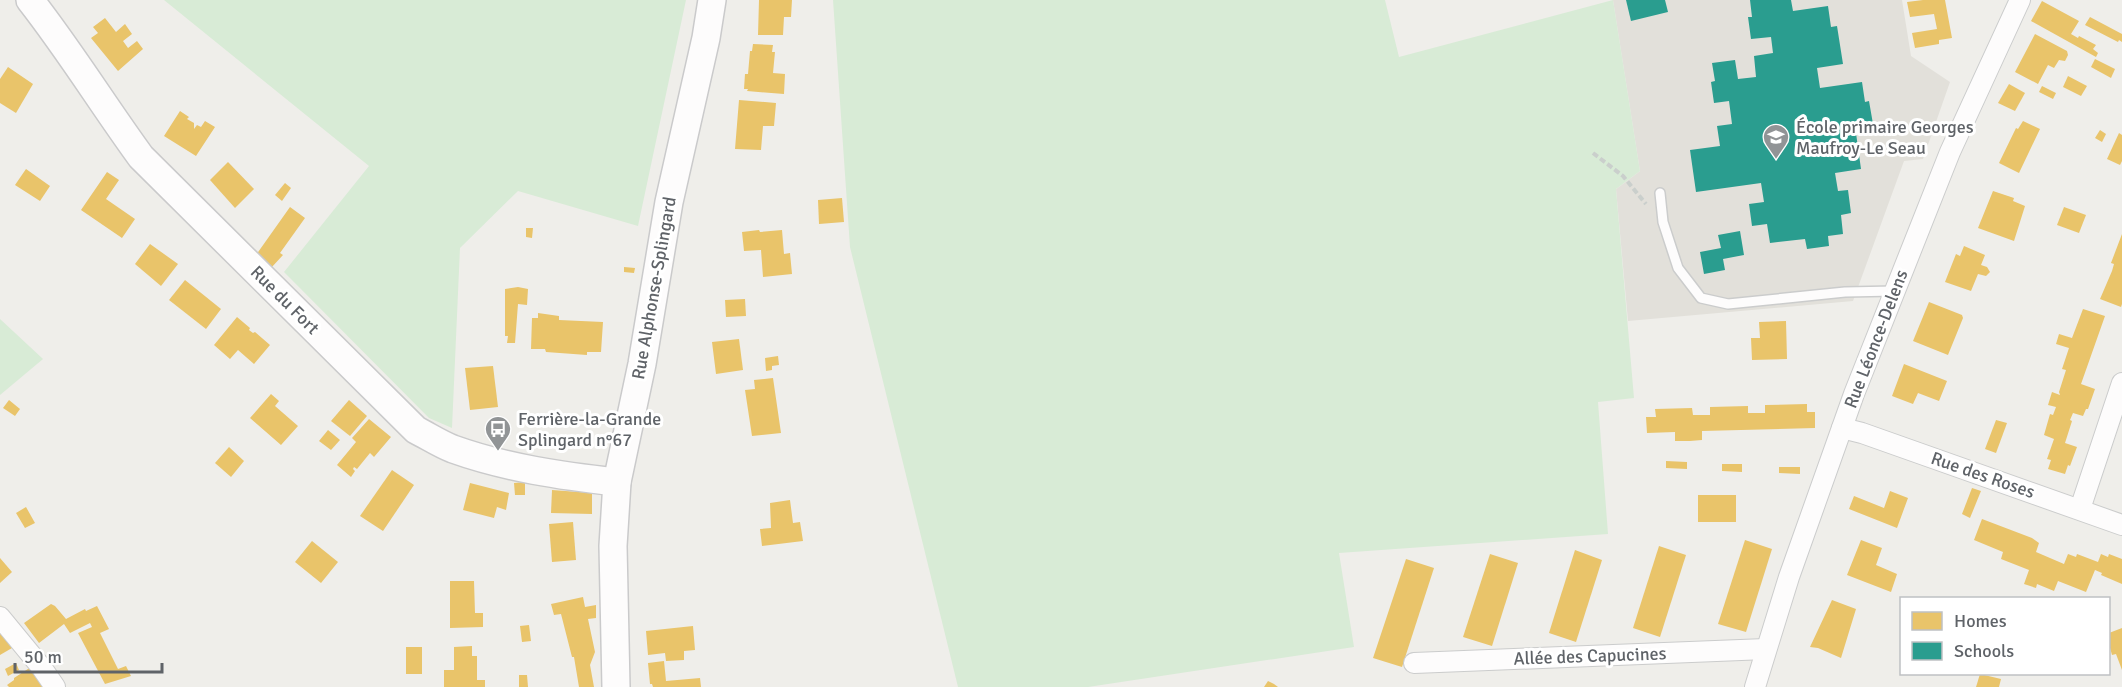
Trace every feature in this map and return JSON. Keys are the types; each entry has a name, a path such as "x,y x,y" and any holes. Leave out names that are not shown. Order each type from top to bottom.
{"street":[{"name":"Rue du Fort","path":"30,0 63,42 114,121 141,157 416,430 451,448 512,466 568,477 617,482"},
{"name":"Rue Alphonse-Splingard","path":"616,687 613,546 617,482 642,364 669,202 704,49 712,0"},
{"name":"Rue Léonce-Delens","path":"1755,687 1792,566 1842,428 1950,152 2020,0"},
{"path":"2080,509 2122,383"},
{"name":"Rue des Roses","path":"1842,428 1862,432 2122,525"},
{"path":"0,618 55,687"},
{"name":"Allée des Capucines","path":"1414,663 1766,649"}],"lane":[{"path":"1660,193 1663,222 1678,268 1701,297 1728,304 1845,292 1895,291"}],"path":[{"path":"1593,153 1623,177 1663,222"}],"shaded area":[{"name":"École primaire Georges Maufroy-Le Seau","path":"1613,0 1902,0 1911,56 1950,82 1923,159 1904,161 1853,301 1628,321 1616,189 1640,171"}],"green space":[{"path":"164,0 686,0 638,226 518,191 460,248 452,428 429,418 284,272 369,166"},
{"path":"833,0 1385,0 1399,57 1613,0 1640,171 1616,189 1634,398 1598,402 1608,534 1339,553 1354,647 1088,687 958,687 850,247"},
{"path":"0,319 43,359 0,395"}],"building: Homes":[{"path":"759,0 792,0 791,17 784,17 783,35 758,35"},
{"path":"1945,0 1952,38 1939,40 1939,44 1915,48 1912,33 1937,29 1934,14 1910,17 1907,2"},
{"path":"2042,1 2079,21 2071,34 2096,45 2093,49 2098,53 2096,57 2031,21"},
{"path":"2090,17 2122,34 2122,42 2085,25"},
{"path":"105,18 116,32 125,24 132,34 123,41 128,48 137,41 143,49 118,71 91,38 98,33 93,27"},
{"path":"2035,34 2067,51 2068,55 2065,61 2059,60 2054,68 2048,65 2038,84 2015,72"},
{"path":"753,44 773,45 772,52 775,52 773,73 785,74 784,94 744,89 745,74 748,74 750,51 752,51"},
{"path":"2095,59 2115,69 2111,78 2091,67"},
{"path":"8,67 33,84 16,113 0,103 0,79"},
{"path":"2068,76 2087,86 2081,96 2063,87"},
{"path":"2009,84 2025,93 2015,111 1998,103"},
{"path":"2042,86 2056,93 2053,99 2039,92"},
{"path":"739,100 776,103 774,126 763,126 761,150 735,149"},
{"path":"180,111 194,123 194,129 197,125 201,127 205,121 215,127 196,156 164,136"},
{"path":"2023,121 2040,129 2019,173 1999,163 2016,128 2018,129"},
{"path":"2100,130 2106,134 2102,142 2095,138"},
{"path":"2119,133 2122,135 2120,165 2107,159"},
{"path":"228,162 254,189 235,208 210,180"},
{"path":"26,169 50,186 40,201 15,185"},
{"path":"107,172 119,180 106,199 135,219 122,238 81,210"},
{"path":"285,183 291,188 282,201 275,195"},
{"path":"1993,191 2014,198 2013,201 2025,206 2014,241 1978,228"},
{"path":"842,198 844,222 819,224 818,200"},
{"path":"290,207 305,218 280,253 283,255 271,268 256,255"},
{"path":"2064,207 2086,215 2079,233 2057,225"},
{"path":"526,228 533,228 532,238 526,237"},
{"path":"759,230 760,232 782,230 784,254 790,253 792,274 763,277 761,250 744,251 742,232"},
{"path":"2122,234 2121,307 2100,299 2112,271 2114,264 2111,263"},
{"path":"150,244 178,264 161,286 135,264"},
{"path":"1964,246 1985,255 1981,265 1987,267 1990,272 1986,276 1978,274 1971,291 1945,282 1956,254 1960,256"},
{"path":"624,267 635,268 634,273 624,272"},
{"path":"185,280 221,309 206,329 169,300"},
{"path":"518,287 528,289 527,305 518,304 515,343 507,343 505,289"},
{"path":"745,299 746,316 726,317 725,300"},
{"path":"1929,302 1962,315 1963,318 1948,355 1913,341"},
{"path":"2083,309 2105,316 2081,384 2095,389 2083,416 2073,413 2070,420 2072,421 2065,443 2077,447 2065,474 2048,469 2051,460 2047,459 2054,439 2044,435 2050,414 2053,415 2056,407 2048,405 2052,392 2060,395 2066,370 2062,369 2069,348 2056,344 2059,334 2072,338"},
{"path":"538,313 559,316 559,320 603,322 601,352 587,352 587,355 531,349 532,318 538,318"},
{"path":"237,317 250,328 249,330 255,332 270,345 254,364 238,350 230,359 214,345"},
{"path":"1786,321 1787,359 1752,360 1751,338 1760,338 1759,322"},
{"path":"739,339 743,370 716,374 712,342"},
{"path":"778,356 779,365 772,366 772,370 766,371 765,358"},
{"path":"1904,364 1947,381 1939,401 1918,393 1913,404 1892,396"},
{"path":"493,366 498,407 470,410 465,368"},
{"path":"773,378 781,433 752,436 745,390 755,389 754,380"},
{"path":"271,394 279,401 275,406 298,426 281,445 250,418"},
{"path":"9,400 20,409 15,416 3,408"},
{"path":"349,400 367,416 350,436 331,421"},
{"path":"1807,404 1807,412 1815,412 1815,428 1702,431 1702,440 1690,441 1675,441 1675,432 1647,433 1646,417 1656,417 1655,409 1692,408 1693,415 1710,415 1710,407 1748,406 1748,413 1765,413 1765,405"},
{"path":"369,419 391,437 374,457 370,453 357,469 354,467 355,471 351,477 337,465 356,442 352,438"},
{"path":"1996,420 2007,423 1996,453 1985,449"},
{"path":"328,430 340,440 331,450 319,441"},
{"path":"229,447 244,461 231,477 215,463"},
{"path":"1666,461 1687,462 1687,469 1666,468"},
{"path":"1722,464 1742,464 1742,472 1722,471"},
{"path":"1779,467 1800,467 1800,474 1779,473"},
{"path":"392,470 414,485 383,531 360,516"},
{"path":"525,482 525,495 515,495 514,483"},
{"path":"470,483 509,493 506,510 497,507 494,518 463,510"},
{"path":"1972,488 1981,491 1970,518 1962,514"},
{"path":"552,490 592,493 592,514 551,513"},
{"path":"1890,491 1908,498 1897,528 1849,509 1854,496 1884,508"},
{"path":"1698,495 1736,495 1736,522 1698,522"},
{"path":"790,500 793,523 800,522 803,541 762,546 760,529 771,528 770,503"},
{"path":"26,507 35,523 25,528 16,513"},
{"path":"1982,519 2032,538 2039,543 2036,552 2064,564 2068,554 2076,557 2077,554 2098,562 2101,554 2108,557 2109,554 2122,559 2122,584 2095,570 2086,592 2058,581 2054,591 2037,584 2036,588 2024,584 2029,570 2001,559 2003,552 1974,540"},
{"path":"573,522 576,560 552,562 549,524"},
{"path":"1745,540 1772,549 1746,632 1718,624"},
{"path":"1861,540 1882,548 1876,565 1897,574 1891,592 1847,575"},
{"path":"312,541 338,562 321,583 295,562"},
{"path":"1659,546 1686,555 1660,637 1633,628"},
{"path":"1575,550 1602,560 1576,642 1549,633"},
{"path":"1490,554 1518,563 1492,646 1463,637"},
{"path":"0,558 12,572 0,583"},
{"path":"1406,559 1434,568 1402,667 1373,658"},
{"path":"450,581 474,581 475,613 483,613 483,627 450,628"},
{"path":"583,597 585,607 596,605 596,618 588,619 595,652 590,665 594,687 579,687 574,657 572,657 561,614 554,615 551,604"},
{"path":"1832,600 1856,609 1841,658 1810,647"},
{"path":"51,604 66,619 85,609 86,611 97,606 109,629 100,633 118,669 126,666 131,676 105,684 78,633 92,627 90,623 70,633 64,624 39,643 24,623"},
{"path":"529,625 531,641 522,642 520,626"},
{"path":"693,626 695,650 684,651 684,660 666,661 665,653 648,655 646,631"},
{"path":"2122,628 2122,670 2116,654 2112,655 2110,633"},
{"path":"0,629 12,648 0,655"},
{"path":"472,646 472,656 477,656 477,680 485,680 485,687 444,687 444,670 454,670 454,647"},
{"path":"406,647 422,647 422,674 406,674"},
{"path":"664,661 666,681 700,678 701,687 653,687 650,684 648,663"},
{"path":"16,663 19,670 8,676 5,669"},
{"path":"31,667 44,687 9,687 7,685 14,678"},
{"path":"519,675 527,675 528,687 519,687"},
{"path":"1980,675 2001,679 1999,687 1976,687"},
{"path":"1268,681 1274,684 1278,687 1264,687"}],"building: Schools":[{"path":"1626,0 1665,0 1668,12 1631,21"},
{"path":"1750,0 1791,0 1793,11 1828,6 1831,27 1837,26 1843,64 1817,68 1820,88 1862,82 1865,102 1869,101 1873,124 1855,126 1861,169 1835,173 1838,191 1848,190 1851,213 1841,215 1843,234 1828,236 1829,246 1807,249 1805,239 1770,243 1767,224 1752,226 1749,204 1764,202 1761,183 1696,192 1690,150 1720,146 1717,126 1732,124 1729,101 1714,103 1711,82 1715,81 1712,63 1735,60 1738,79 1756,77 1754,56 1773,53 1771,37 1751,39 1748,17 1752,17"},
{"path":"1740,231 1744,255 1723,259 1725,270 1704,274 1700,252 1721,248 1718,235"}],"place":[{"name":"École primaire Georges Maufroy-Le Seau","path":"1776,160"},
{"name":"Ferrière-la-Grande Splingard n°67","path":"498,452"}]}
